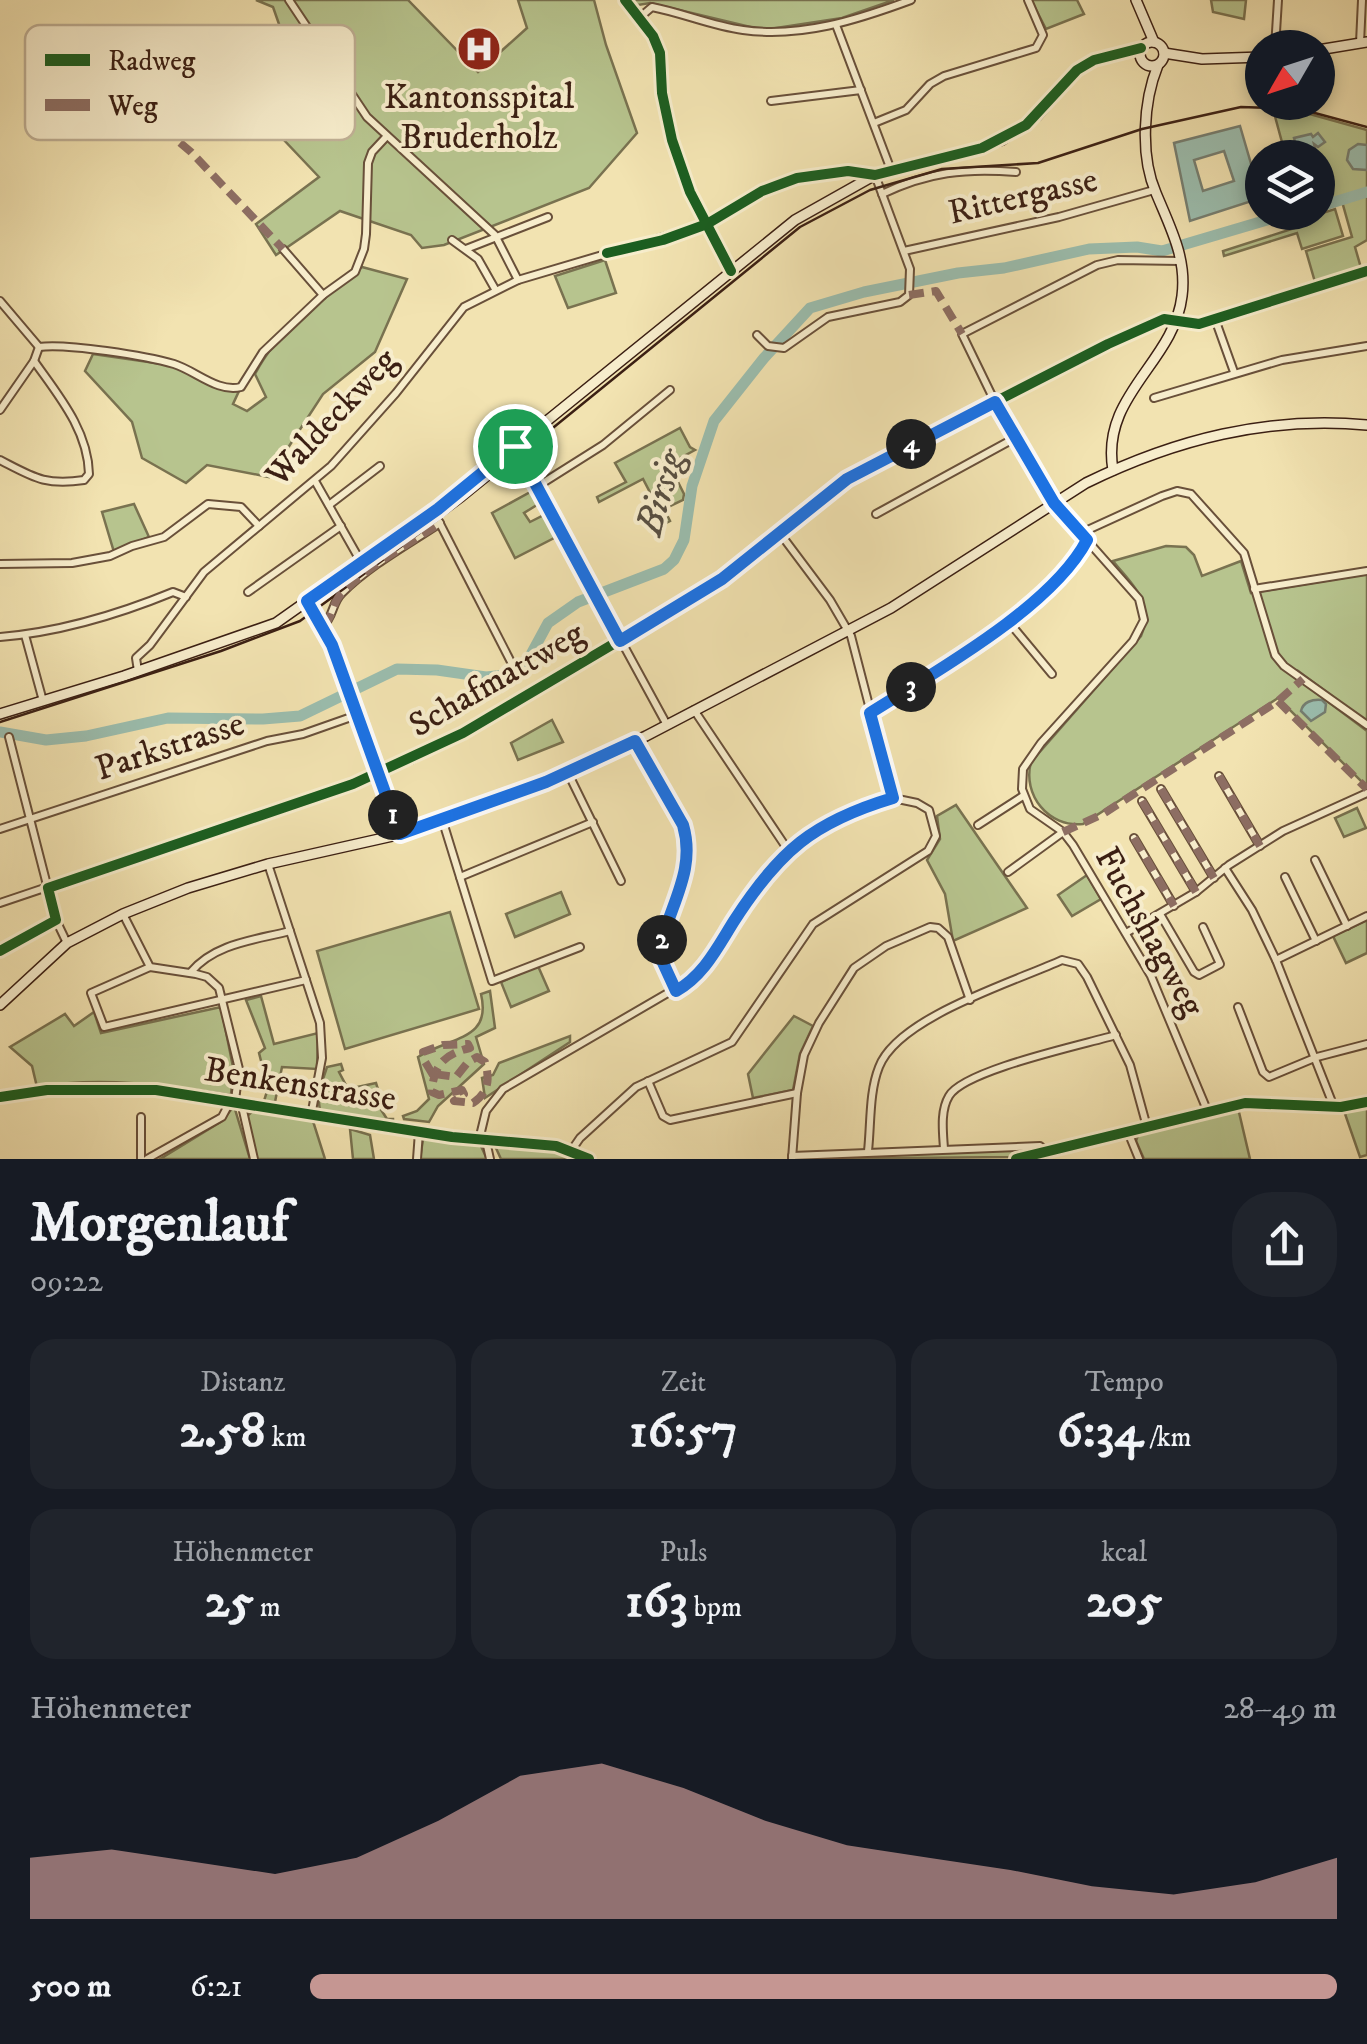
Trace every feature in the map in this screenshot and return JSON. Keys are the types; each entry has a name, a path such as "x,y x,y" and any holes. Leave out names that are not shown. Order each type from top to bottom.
{"main road":[{"path":"1113,470 1116,420 1131,389 1176,323 1182,294 1179,252 1154,190 1146,143 1151,84 1144,26 1136,0"},
{"path":"1335,47 1363,42"},
{"path":"1145,52 1162,59"},
{"path":"0,714 268,627 434,512 794,220 875,175 982,148 1013,134 1037,116 1078,70 1104,57 1145,52 1162,59 1245,57"},
{"path":"1151,84 1162,59"},
{"path":"0,1006 66,944 123,914 188,888 268,864 443,822 568,773 635,741 868,620 1113,470 1196,439 1255,426 1328,421 1367,425"}],"street":[{"path":"290,0 306,25"},
{"path":"624,0 654,36 660,53 662,93 672,140 690,192 732,271"},
{"path":"639,18 652,7 742,30 782,32 836,25 911,0"},
{"path":"874,123 906,110 930,84 944,76 1036,48 1043,35 1028,0"},
{"path":"1276,30 1278,0"},
{"path":"1362,0 1363,42"},
{"path":"836,25 892,170"},
{"path":"771,101 861,90"},
{"path":"355,101 386,137 495,235 518,280"},
{"path":"0,301 40,347 88,350 174,364 225,388 236,389 248,380 263,352 323,295 354,272 364,250 368,163 386,137"},
{"name":"Waldeckweg","path":"138,671 137,656 150,645 204,572 315,481 396,392 464,306 518,280 707,224 776,186 800,178 848,171 875,175"},
{"path":"882,194 900,184 956,171 1016,172"},
{"path":"756,335 768,346 784,348 828,317 900,302 911,290 904,252 875,175"},
{"name":"Rittergasse","path":"904,252 1040,222 1154,190"},
{"path":"466,249 548,217"},
{"path":"452,240 478,259 495,289"},
{"path":"283,249 323,295"},
{"path":"978,825 1024,796 1026,761 1133,641 1144,620 1139,599 1054,503 963,340 966,330 1096,264 1179,252"},
{"name":"Schafmattweg","path":"0,903 353,784 464,733 722,579 860,471 1154,323 1164,319 1199,324 1367,271"},
{"path":"1215,319 1234,372"},
{"path":"1154,398 1282,360 1367,346"},
{"path":"0,410 40,347"},
{"path":"0,460 41,482 74,482 89,474 77,427 34,360"},
{"path":"537,486 604,446 670,390"},
{"path":"876,514 1015,438"},
{"path":"515,446 667,725"},
{"path":"329,505 380,466"},
{"path":"315,481 361,562"},
{"path":"870,713 1008,621 1070,569 1084,536 1177,492 1191,494 1244,553 1275,655 1284,666 1367,726"},
{"path":"0,564 72,562 110,556 164,537 208,504 241,506 259,527"},
{"path":"434,512 512,664"},
{"path":"323,626 332,617 336,597 440,522"},
{"path":"248,592 341,526"},
{"path":"780,532 848,631 893,798"},
{"path":"1254,589 1367,571"},
{"path":"0,637 111,616 173,592 186,597"},
{"path":"307,601 323,626 346,682 400,834"},
{"path":"1008,621 1052,674"},
{"path":"24,635 44,702"},
{"path":"693,710 788,850"},
{"name":"Parkstrasse","path":"0,830 357,715"},
{"path":"9,737 56,920 66,944"},
{"path":"635,741 683,825 687,841 688,863 659,954 676,991"},
{"path":"568,773 621,881"},
{"path":"1219,776 1260,846"},
{"path":"1162,789 1214,878"},
{"path":"1126,933 1196,892 1225,868 1283,831 1367,793"},
{"name":"Fuchshagweg","path":"1024,796 1038,818 1063,832 1126,933 1168,1012 1207,1110"},
{"path":"490,1159 482,1140 486,1111 502,1089 676,991 706,966 769,869 788,850 821,827 893,798 917,802 929,810 936,836 928,851 813,924 732,1042 648,1080 614,1105 571,1151"},
{"path":"1142,801 1196,892"},
{"path":"443,822 492,980 580,947"},
{"path":"460,877 593,822"},
{"path":"1008,872 1063,832"},
{"path":"1134,838 1174,906"},
{"path":"1315,860 1346,926"},
{"path":"268,864 320,1023 322,1058 311,1116"},
{"path":"1225,868 1252,910 1276,960 1334,1107"},
{"path":"1285,876 1316,941"},
{"path":"123,914 150,967"},
{"path":"1160,914 1198,975 1220,964 1202,927"},
{"path":"1276,960 1367,916"},
{"path":"0,951 56,920"},
{"path":"970,1000 948,937 938,928 930,927 868,955 851,972 804,1055 792,1158 868,1151 1040,1146 1047,1152"},
{"path":"191,972 201,960 219,950 290,931"},
{"path":"868,1151 875,1079 886,1052 912,1028 1062,960 1073,961 1082,968 1134,1074 1147,1127"},
{"path":"254,1159 236,1101 238,1070 224,1001 215,982 191,972 150,967 91,993 104,1027 224,1001 307,981"},
{"path":"1238,1007 1266,1075 1272,1077 1316,1058 1367,1044"},
{"path":"944,1149 946,1101 960,1084 1000,1068 1116,1036"},
{"path":"648,1080 663,1116 670,1120 797,1093"},
{"name":"Benkenstrasse","path":"0,1097 48,1090 156,1090 419,1132 535,1143 589,1159"},
{"path":"140,1117 144,1159 157,1158 222,1118 236,1101"},
{"path":"1016,1159 1245,1103 1334,1107 1367,1102"},
{"path":"417,1159 419,1132"},
{"path":"1128,1132 1139,1159"}],"green space":[{"path":"256,0 408,0 478,72 527,28 518,0 594,0 637,133 589,188 444,245 422,248 411,235 340,211 276,255 256,224 319,177 284,140 355,140 355,25 279,25 273,7"},
{"path":"628,0 894,0 842,18 763,30"},
{"path":"1031,0 1077,0 1084,14 1046,29"},
{"path":"1211,0 1246,0 1244,19 1213,12"},
{"path":"1276,120 1331,120 1367,130 1367,240 1355,247 1361,268 1315,282 1306,251 1352,237 1341,198 1335,199 1335,140 1281,140"},
{"path":"1335,209 1343,236 1302,249 1297,233 1224,256 1223,251 1289,230 1335,230"},
{"path":"605,260 616,293 568,308 555,276"},
{"path":"362,267 407,279 375,352 323,394 269,477 207,465 186,483 142,458 132,422 85,371 93,354 176,366 227,390 239,391 233,404 247,411 266,397 255,374 276,342 316,302"},
{"path":"680,428 695,450 669,464 684,494 683,500 664,509 670,521 666,523 643,479 599,502 597,497 626,482 615,463"},
{"path":"534,490 540,503 524,513 530,522 546,514 558,536 515,558 492,513"},
{"path":"134,504 149,537 114,552 102,512"},
{"path":"1166,546 1186,547 1194,555 1202,576 1241,561 1251,593 1367,574 1367,722 1298,671 1295,677 1367,731 1367,787 1278,698 1083,824 1059,821 1041,807 1031,786 1031,762 1141,636 1145,624 1140,595 1113,561"},
{"path":"552,720 563,742 518,760 511,743"},
{"path":"956,805 1027,908 953,941 945,894 927,860 940,839 937,816"},
{"path":"1357,808 1366,828 1344,837 1335,818"},
{"path":"1087,875 1101,899 1072,916 1058,895"},
{"path":"561,892 570,914 515,937 506,914"},
{"path":"450,912 479,1009 345,1049 317,951"},
{"path":"1367,920 1367,953 1346,963 1333,936"},
{"path":"538,966 549,991 511,1007 501,982"},
{"path":"490,991 495,1028 476,1037 484,1064 438,1106 429,1122 404,1119 429,1099 418,1057 475,1029 483,1009 481,994"},
{"path":"261,996 274,1044 318,1033 317,1069 282,1067 275,1102 264,1101 268,1088 259,1053 265,1048 246,1000"},
{"path":"221,1007 233,1067 231,1095 109,1082 37,1087 32,1066 10,1047 65,1014 74,1026 94,1012 101,1033"},
{"path":"794,1016 813,1026 800,1054 793,1090 753,1098 748,1074"},
{"path":"570,1036 570,1042 485,1098 482,1078 493,1075 499,1063"},
{"path":"341,1064 343,1070 339,1072 348,1089 376,1083 382,1102 370,1107 378,1105 393,1123 320,1112 318,1094 327,1067"},
{"path":"234,1106 250,1159 160,1159 222,1121"},
{"path":"1367,1106 1367,1155 1360,1157 1344,1111"},
{"path":"1238,1108 1250,1159 1144,1159 1136,1141 1138,1135"},
{"path":"254,1110 313,1121 325,1159 257,1159 246,1117"},
{"path":"350,1129 370,1135 374,1159 353,1159"},
{"path":"423,1139 480,1144 487,1159 420,1159"},
{"path":"495,1146 559,1150 574,1159 501,1159"},
{"path":"1028,1148 1038,1151 1012,1157 801,1159"}],"shaded area":[{"path":"1240,126 1245,143 1245,203 1190,221 1174,143","holes":["1224,151 1234,181 1203,191 1194,160"]},
{"path":"1318,133 1323,140 1294,138 1311,134 1313,137"},
{"path":"1358,144 1367,145 1367,170 1353,169 1347,160 1349,150"},
{"path":"1322,700 1325,712 1311,721 1301,711 1308,702"}],"waterway":[{"name":"Birsig","path":"1335,202 1367,192"},
{"name":"Birsig","path":"0,732 46,740 86,736 168,718 300,716 397,669 486,677 506,675 529,658 548,623 578,602 664,569 674,560 684,540 692,486 714,421 810,308 864,292 1089,249 1137,247 1162,251 1245,226"}],"tram line":[{"path":"0,722 221,651 300,621 463,501 800,227 870,190 942,169 1038,163 1142,129 1241,107 1300,109 1367,127"}],"marked path":[{"path":"177,140 283,249"},
{"path":"909,295 936,291 962,334"},
{"path":"323,626 339,597 353,583 440,523"},
{"path":"1063,832 1103,814 1278,701 1303,679"},
{"path":"1278,701 1367,789"},
{"path":"1219,776 1260,846"},
{"path":"1161,789 1214,878"},
{"path":"1142,801 1196,892"},
{"path":"1134,838 1174,906"},
{"path":"433,1075 423,1052 443,1045 468,1044 470,1048 442,1062 438,1068 435,1075 432,1092 439,1095 462,1090 464,1094 454,1101 473,1103 487,1085 485,1062 477,1057 456,1077 434,1074"}],"cycle path":[{"path":"625,0 653,36 660,53 662,93 672,140 690,192 731,271"},
{"path":"607,253 663,240 707,224 762,191 797,178 848,171 875,175 982,148 1026,125 1077,70 1094,60 1141,48"},
{"path":"0,951 56,920 48,888 353,784 463,733 713,585 860,471 1108,344 1164,319 1199,324 1367,271"},
{"path":"0,1097 47,1090 156,1090 452,1137 556,1146 589,1159"},
{"path":"1016,1159 1245,1103 1341,1107 1367,1102"}],"place":[{"name":"Kantonsspital Bruderholz","path":"479,49"}],"route":[{"path":"995,402 1054,503 1087,540 1070,569 990,636 870,713 893,798 821,827 788,850 769,869 706,966 676,991 659,954 688,863 687,841 683,825 635,741 546,782 400,834 332,645 307,601 438,509 515,446 620,641 722,579 847,479 995,402"}]}
